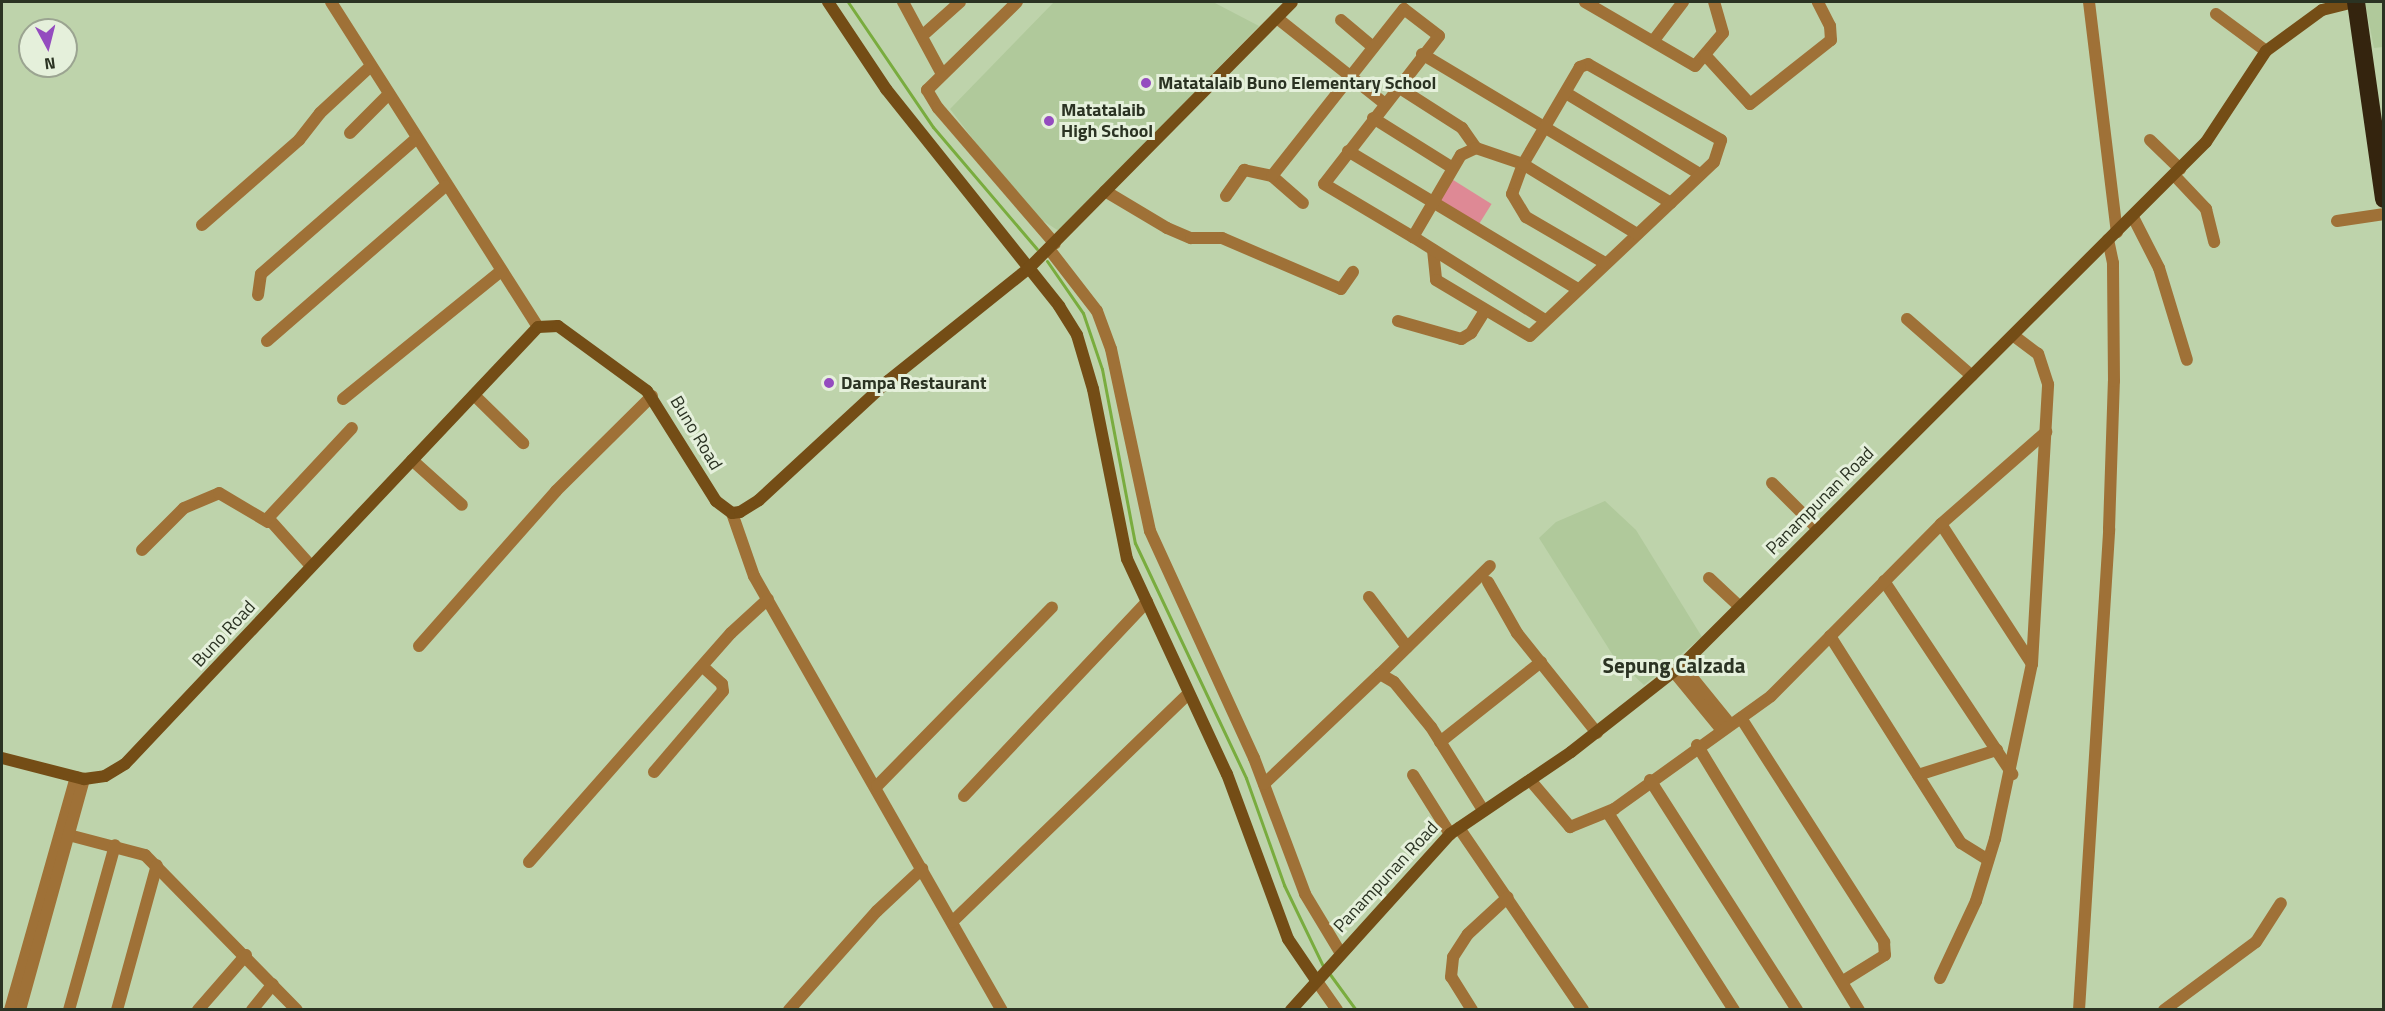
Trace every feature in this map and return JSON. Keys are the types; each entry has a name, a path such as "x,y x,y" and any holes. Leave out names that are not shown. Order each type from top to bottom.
{"highway":[{"path":"2354,2 2384,199"}],"street":[{"path":"331,2 445,186 538,327"},
{"path":"828,2 885,89 1070,322 1084,352 1123,547 1251,829 1288,939 1324,972 1337,1010"},
{"path":"903,2 942,74"},
{"path":"922,36 960,2"},
{"path":"1017,2 930,85 929,97 1052,246 1077,281 1104,327 1150,531 1264,784 1305,894 1340,952"},
{"path":"1002,1010 877,786 768,599 738,537 732,513 759,500 888,381 1028,269 1292,2"},
{"path":"1586,2 1605,6 1693,66 1706,56 1722,33 1714,2"},
{"path":"1654,40 1683,2"},
{"path":"2079,1010 2109,530 2114,369 2113,236 2089,2"},
{"name":"Panampunan Road","path":"1291,1010 1340,952 1454,831 1597,733 1678,669 2177,172 2225,119 2266,51 2322,10 2354,2"},
{"path":"1706,56 1750,104 1831,40 1830,26 1823,4"},
{"path":"1272,176 1403,9 1439,33 1348,151 1325,187 1413,237 1545,320"},
{"path":"2216,14 2266,51"},
{"path":"1277,18 1352,75 1385,104"},
{"path":"1341,20 1373,47"},
{"path":"1422,54 1671,203"},
{"path":"1433,250 1436,280 1527,336 1576,288 1605,263 1671,203 1717,157 1721,140 1588,64 1580,67 1513,184 1518,209 1605,263"},
{"path":"202,225 292,147 320,113 371,66"},
{"path":"1398,87 1462,128 1476,148 1523,164 1637,234"},
{"path":"1566,93 1700,174"},
{"path":"350,133 389,94"},
{"path":"1373,118 1451,167"},
{"path":"258,295 261,273 416,139"},
{"path":"2150,140 2206,209 2214,242"},
{"path":"1413,237 1451,167 1461,155 1476,148"},
{"path":"1348,151 1576,288"},
{"path":"1226,196 1244,170 1272,176 1303,203"},
{"path":"267,341 445,186"},
{"path":"1105,191 1167,228 1191,238 1222,238 1341,289 1353,272"},
{"path":"2337,221 2384,214"},
{"path":"2133,216 2159,268 2187,360"},
{"path":"344,399 501,271"},
{"path":"1398,321 1461,339 1471,333 1485,311"},
{"path":"1907,319 1972,376"},
{"name":"Buno Road","path":"2,758 80,778 105,776 125,765 538,327 558,326 652,396 716,501 732,513"},
{"path":"1940,978 1976,901 2012,774 2032,664 2048,384 2043,361 2013,335"},
{"path":"474,395 523,443"},
{"path":"419,646 556,491 652,396"},
{"path":"268,522 271,513 352,428"},
{"path":"1530,780 1570,826 1608,813 1696,746 1771,696 1941,524 2046,432"},
{"path":"412,460 462,505"},
{"path":"1772,483 1818,529"},
{"path":"142,550 184,508 219,493 268,522 311,566"},
{"path":"1941,524 2032,664"},
{"path":"1264,784 1490,566"},
{"path":"1709,578 1740,607"},
{"path":"1884,581 2012,774"},
{"path":"1488,582 1541,662 1597,733"},
{"path":"1369,597 1407,647"},
{"path":"529,862 703,667 768,599"},
{"path":"964,796 1147,602"},
{"path":"877,786 1052,607"},
{"path":"1830,636 1961,843 1988,860"},
{"path":"1440,742 1541,662"},
{"path":"654,772 723,691 722,684 703,667"},
{"path":"1678,669 1731,724 1884,942 1885,956 1843,981"},
{"path":"1380,674 1394,682 1440,742 1484,810"},
{"path":"952,922 1188,694"},
{"path":"1696,746 1859,1010"},
{"path":"1918,775 1997,750"},
{"path":"1413,775 1454,831 1508,897 1583,1010"},
{"path":"10,1010 28,964 80,778"},
{"path":"1650,780 1797,1010"},
{"path":"1608,813 1734,1010"},
{"path":"65,834 115,845 145,855 246,955 297,1010"},
{"path":"69,1010 115,845"},
{"path":"117,1010 157,865"},
{"path":"789,1010 877,911 922,869"},
{"path":"1472,1010 1451,977 1453,957 1467,934 1508,897"},
{"path":"2164,1010 2256,942 2281,903"},
{"path":"198,1010 246,955"},
{"path":"20,1010 28,964"},
{"path":"252,1010 273,984"}],"shaded area":[{"path":"1054,2 1213,2 1259,26 1059,231 1029,212 950,109"},
{"path":"2365,2 2383,2 2383,47 2374,48"},
{"path":"1450,178 1492,204 1477,228 1435,202"},
{"path":"1605,501 1636,530 1702,637 1644,685 1614,657 1539,538 1556,522"}],"waterway":[{"path":"848,2 933,127 1037,249"},
{"path":"1047,261 1083,313 1102,369 1135,543 1246,778 1284,885 1324,968"},
{"path":"1329,973 1356,1010"}],"place":[{"name":"Matatalaib Buno Elementary School","path":"1146,83"},
{"name":"Matatalaib High School","path":"1049,121"},
{"name":"Dampa Restaurant","path":"829,383"}],"district":[{"name":"Sepung Calzada","path":"1674,665"}]}
